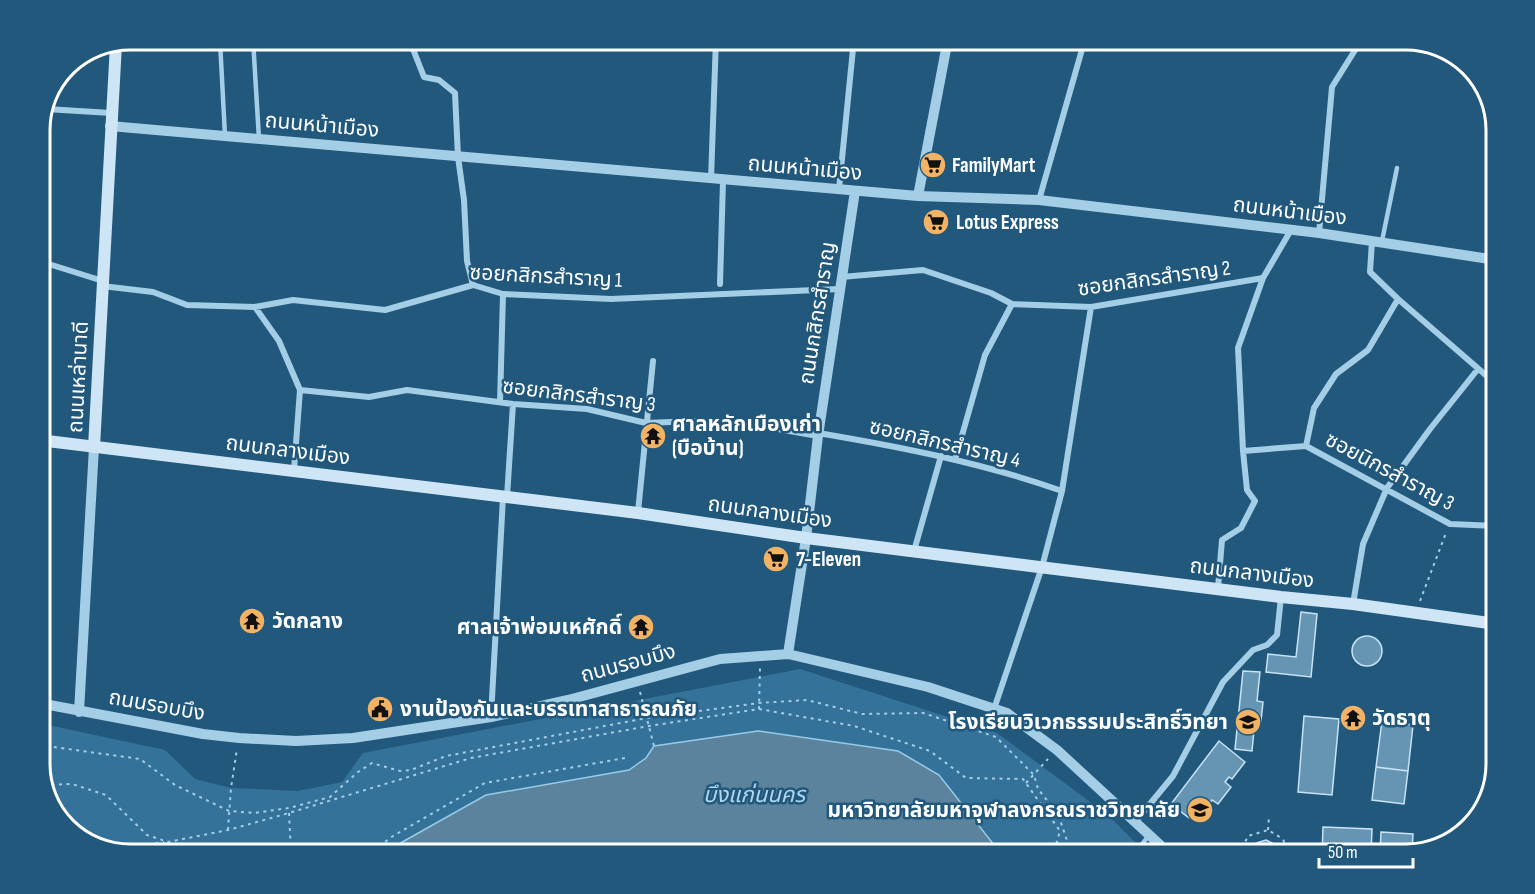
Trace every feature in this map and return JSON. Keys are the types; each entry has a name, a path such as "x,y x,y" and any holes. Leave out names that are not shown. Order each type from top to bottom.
{"main road":[{"name":"ถนนเหล่านาดี","path":"94,447 115,51"},
{"name":"ถนนกลางเมือง","path":"50,441 638,513 806,538 1353,604 1486,622"}],"street":[{"path":"413,50 424,76 439,80 455,93 467,261 472,285"},
{"path":"711,180 716,50"},
{"path":"839,189 853,50"},
{"path":"918,196 946,50"},
{"path":"1040,200 1082,50"},
{"path":"1319,233 1332,87 1355,50"},
{"name":"ถนนหน้าเมือง","path":"52,110 225,136 723,181 918,196 1040,200 1319,233 1485,258"},
{"path":"720,284 723,181"},
{"name":"ถนนกสิกรสำราญ","path":"788,654 806,538 818,434 855,191"},
{"path":"1218,588 1222,540 1241,528 1255,501 1247,490 1239,348 1263,278 1291,230"},
{"path":"1377,241 1370,272 1398,300 1485,375"},
{"name":"ซอยกสิกรสำราญ 1","path":"50,265 102,283 153,292 187,305 255,307 293,300 385,310 472,285 503,294 611,299 839,289"},
{"name":"ซอยกสิกรสำราญ 2","path":"842,277 923,270 991,293 1012,304 1091,308 1263,278"},
{"path":"500,402 503,294"},
{"path":"1243,451 1306,446 1314,408 1336,374 1368,350 1398,300"},
{"path":"955,460 985,355 1012,304"},
{"path":"255,307 279,341 300,390 294,470"},
{"path":"994,709 1042,567 1062,491 1091,308"},
{"path":"638,513 653,361"},
{"path":"1353,604 1363,544 1387,488 1478,369"},
{"name":"ซอยกสิกรสำราญ 3","path":"300,390 369,397 406,390 513,404 587,409 646,423 695,420 749,424 818,434"},
{"path":"491,717 513,404"},
{"name":"ซอยกสิกรสำราญ 4","path":"818,434 941,456 1023,477 1062,491"},
{"name":"ซอยนิกรสำราญ 3","path":"1306,446 1450,524 1486,526"},
{"name":"ถนนเหล่านาดี","path":"79,712 94,447"},
{"path":"914,551 941,456"},
{"path":"1136,821 1173,776 1223,682 1253,650 1267,645 1277,635 1281,597"},
{"name":"ถนนรอบบึง","path":"50,706 203,734 239,738 297,741 353,738 491,717 568,700 720,658 788,654 928,687 1007,713 1057,750 1159,844"}],"lane":[{"path":"220,50 225,136"},
{"path":"254,50 259,139"},
{"path":"1377,241 1397,168"},
{"path":"1142,844 1149,834"}],"path":[{"path":"1416,612 1450,524"},
{"path":"759,709 760,655"},
{"path":"637,680 654,746"},
{"path":"50,747 140,759 175,785 229,811 254,813 289,808 330,797 358,772 372,763 399,771 411,770 446,756 647,718 759,703 807,700 862,714 923,713 996,737 1034,775 1038,789 1059,814 1069,844"},
{"path":"154,844 228,830 471,758 759,709 854,726 930,751 966,777 1023,779 1060,831 1056,844"},
{"path":"228,830 239,738"},
{"path":"1026,783 1057,750"},
{"path":"382,844 485,783 625,759"},
{"path":"52,785 72,784 106,795 147,835 168,842"},
{"path":"289,813 290,844"},
{"path":"1268,830 1269,816"},
{"path":"1244,844 1248,836 1268,830 1283,839 1285,844"}],"shaded area":[{"path":"800,669 997,733 1108,815 1137,844 993,844 939,775 655,746 646,758 629,770 486,795 399,844 119,844 89,834 73,821 60,805 52,786 50,725 165,750 195,779 231,788 298,791 342,782 363,753"}],"water":[{"name":"บึงแก่นนคร","path":"758,731 898,751 939,775 993,844 399,844 486,795 629,770 646,758 654,746"}],"building":[{"path":"1301,612 1317,614 1311,677 1266,672 1268,654 1296,657"},
{"path":"1367,636 1378,640 1382,651 1378,662 1367,666 1356,662 1352,651 1356,640"},
{"path":"1243,671 1260,672 1257,701 1263,702 1261,721 1255,720 1252,751 1235,749"},
{"path":"1304,716 1339,719 1332,795 1298,792"},
{"path":"1382,721 1413,725 1408,771 1376,767"},
{"path":"1219,741 1245,762 1232,779 1229,777 1225,782 1231,787 1218,804 1212,800 1206,807 1201,803 1189,818 1171,804"},
{"path":"1376,767 1408,771 1404,804 1372,800"},
{"path":"1323,827 1372,829 1371,844 1322,844"},
{"path":"1381,832 1413,834 1412,844 1380,844"},
{"path":"1266,840 1274,844 1256,844"}],"place":[{"name":"FamilyMart","path":"933,165"},
{"name":"Lotus Express","path":"936,222"},
{"name":"ศาลหลักเมืองเก่า (บือบ้าน)","path":"653,436"},
{"name":"7-Eleven","path":"776,559"},
{"name":"วัดกลาง","path":"252,621"},
{"name":"ศาลเจ้าพ่อมเหศักดิ์","path":"641,627"},
{"name":"งานป้องกันและบรรเทาสาธารณภัย","path":"380,709"},
{"name":"วัดธาตุ","path":"1353,718"},
{"name":"โรงเรียนวิเวกธรรมประสิทธิ์วิทยา","path":"1248,722"},
{"name":"มหาวิทยาลัยมหาจุฬาลงกรณราชวิทยาลัย","path":"1200,810"}]}
